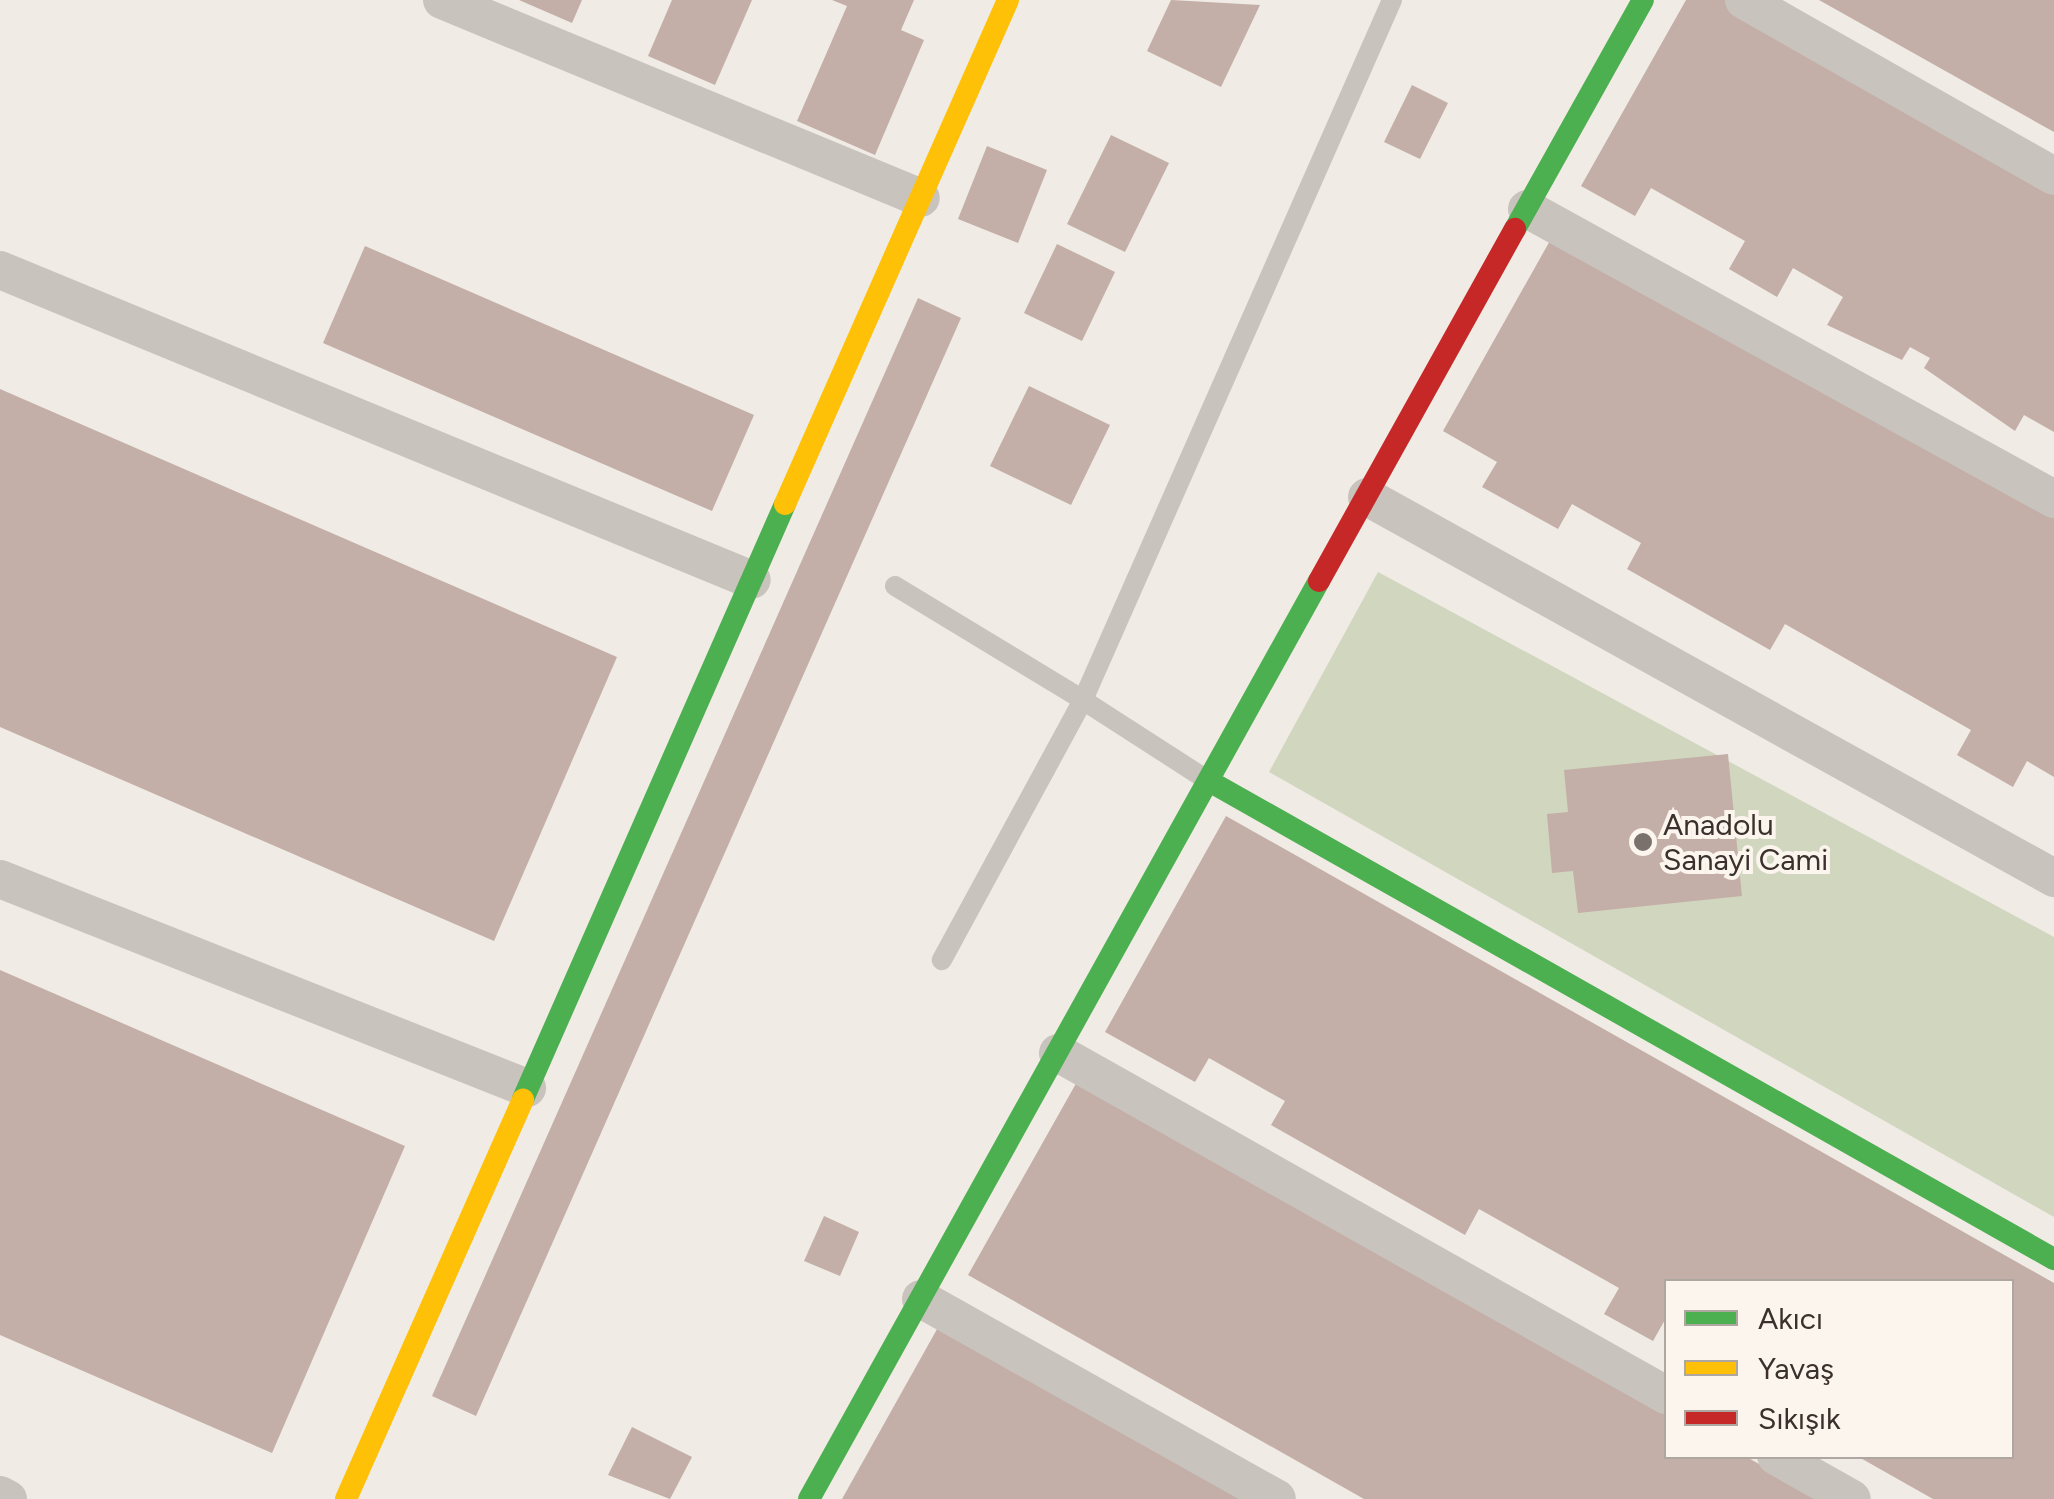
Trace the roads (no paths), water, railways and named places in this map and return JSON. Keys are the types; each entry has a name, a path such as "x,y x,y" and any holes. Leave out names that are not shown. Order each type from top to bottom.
{"street":[{"path":"442,0 920,198"},
{"path":"346,1499 1008,0"},
{"path":"809,1499 1643,0"},
{"path":"1744,0 2054,176"},
{"path":"1526,209 2054,499"},
{"path":"0,270 752,580"},
{"path":"1367,497 2054,878"},
{"path":"1209,781 2054,1259"},
{"path":"0,879 528,1088"},
{"path":"1058,1053 1664,1394"},
{"path":"920,1299 1277,1499"},
{"path":"1781,1459 1852,1499"},
{"path":"0,1495 8,1499"}],"lane":[{"path":"942,960 1083,700 1392,0"},
{"path":"896,586 1209,781"}],"place":[{"name":"Anadolu Sanayi Cami","path":"1643,842"}]}
